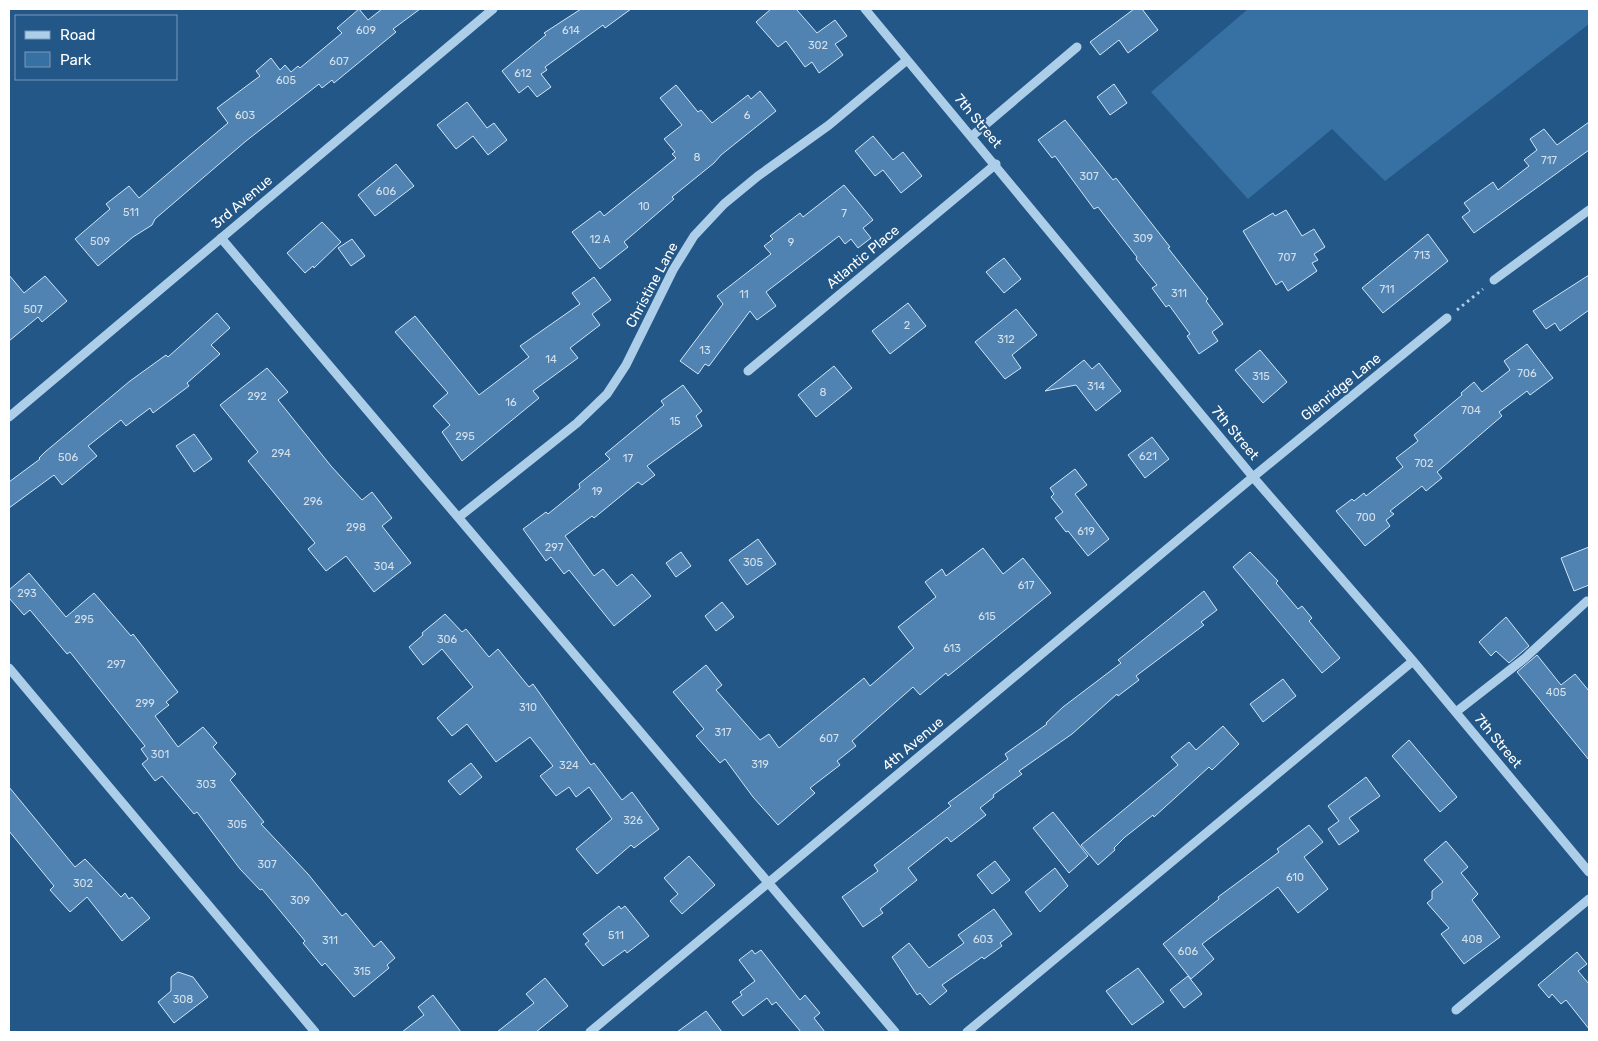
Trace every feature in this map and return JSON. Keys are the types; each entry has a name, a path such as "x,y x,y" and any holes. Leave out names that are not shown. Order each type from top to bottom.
{"street":[{"name":"3rd Avenue","path":"9,417 493,9"},
{"name":"7th Street","path":"865,9 996,164 1253,477 1413,661 1589,872"},
{"path":"972,136 1077,47"},
{"name":"Christine Lane","path":"459,517 577,423 606,394 626,364 673,270 694,236 724,204 758,176 829,125 907,60"},
{"name":"Atlantic Place","path":"748,371 996,164"},
{"path":"1494,280 1589,210"},
{"path":"221,238 459,517 767,884 895,1032"},
{"name":"Glenridge Lane","path":"1253,477 1447,318"},
{"name":"4th Avenue","path":"590,1032 1253,477"},
{"path":"1456,712 1525,658 1587,601"},
{"path":"967,1032 1413,661"},
{"path":"9,668 315,1032"},
{"path":"1456,1010 1589,899"}],"path":[{"path":"1447,318 1494,280"}],"green space":[{"path":"1248,9 1589,9 1589,24 1385,181 1332,129 1248,199 1151,92"}],"building":[{"path":"359,9 368,20 382,9 420,9 393,29 396,32 334,83 332,80 322,88 319,84 246,141 155,219 152,225 133,237 98,266 75,239 110,209 106,204 129,186 139,198 228,123 217,108 260,76 256,71 271,58 280,70 285,65 291,72 298,66 300,68 342,33 337,28"},
{"path":"581,9 631,9 605,28 603,25 545,67 547,70 541,74 551,87 537,97 528,86 519,93 502,71 546,35 544,33"},
{"path":"771,9 796,9 817,33 835,20 847,36 835,44 843,55 819,73 812,62 805,67 786,41 778,47 756,22"},
{"path":"1134,9 1142,9 1158,30 1128,53 1119,40 1100,55 1090,42"},
{"path":"1114,84 1127,103 1110,115 1097,97"},
{"path":"676,85 698,112 701,110 712,123 748,95 751,99 760,91 776,111 672,197 674,199 624,242 628,247 600,269 572,232 600,211 604,216 676,158 672,154 675,152 664,139 682,125 660,98"},
{"path":"467,102 487,128 494,123 507,140 488,155 473,136 456,149 437,125"},
{"path":"1065,120 1113,180 1116,178 1170,247 1168,248 1208,299 1206,301 1223,324 1212,332 1218,341 1199,354 1187,336 1190,334 1169,305 1166,307 1152,288 1157,285 1136,259 1137,257 1098,207 1094,209 1055,156 1052,158 1038,140"},
{"path":"1589,122 1589,150 1474,233 1462,217 1470,211 1464,203 1493,182 1498,190 1529,166 1524,160 1537,150 1530,139 1544,129 1557,145"},
{"path":"873,136 893,160 903,152 922,176 901,193 883,170 875,176 855,151"},
{"path":"396,164 414,186 375,216 358,195"},
{"path":"844,185 873,220 863,228 871,238 858,248 851,239 845,244 839,236 766,292 776,306 757,320 750,311 709,366 705,364 698,374 680,361 723,304 717,296 771,254 764,246 773,239 770,236 800,213 803,217"},
{"path":"1286,210 1302,236 1314,229 1325,247 1314,254 1318,260 1312,263 1317,271 1288,291 1282,281 1276,285 1243,231 1273,213 1275,216"},
{"path":"322,222 341,242 314,268 313,266 305,273 287,253"},
{"path":"1428,234 1448,261 1383,313 1362,288"},
{"path":"352,239 365,256 351,266 338,248"},
{"path":"1004,258 1021,279 1004,293 986,272"},
{"path":"9,275 24,293 45,276 67,301 42,322 38,317 9,341"},
{"path":"1589,275 1589,310 1560,331 1555,323 1546,329 1533,311"},
{"path":"594,277 611,300 592,314 600,325 570,348 578,358 533,391 539,398 462,461 442,432 450,425 433,406 448,393 395,332 415,316 479,395 529,357 520,346 580,304 572,293"},
{"path":"908,303 926,326 890,354 872,331"},
{"path":"1016,309 1037,335 1012,355 1021,368 1005,379 975,342"},
{"path":"217,313 230,328 211,345 220,354 187,383 189,386 153,413 150,408 126,426 121,420 88,446 97,456 62,485 54,475 9,508 9,482 40,459 45,452 130,381 166,355 168,357"},
{"path":"1527,344 1553,378 1530,395 1527,391 1499,412 1502,416 1437,472 1442,478 1426,491 1422,486 1390,511 1394,514 1386,520 1390,526 1365,546 1336,511 1364,493 1366,496 1403,467 1396,458 1418,441 1414,435 1462,395 1461,393 1474,382 1482,392 1510,370 1504,361"},
{"path":"1260,350 1287,382 1263,403 1235,370"},
{"path":"1084,360 1092,369 1099,363 1121,391 1096,411 1076,385 1045,391"},
{"path":"834,366 852,388 816,417 798,395"},
{"path":"267,368 288,392 278,400 331,466 362,500 372,492 392,518 382,526 411,563 374,592 346,556 326,571 308,549 315,543 248,461 258,452 220,405"},
{"path":"683,385 702,411 696,416 702,426 647,466 655,475 642,485 638,482 594,518 592,516 565,536 594,576 603,569 617,586 632,574 651,596 614,626 569,570 564,574 551,557 546,561 523,529 546,512 548,514 580,488 579,484 610,459 605,454 664,405 661,401"},
{"path":"194,434 212,459 194,472 176,446"},
{"path":"1152,437 1169,459 1145,478 1128,455"},
{"path":"1075,469 1087,485 1075,494 1109,539 1088,556 1055,518 1063,512 1051,497 1054,494 1050,488"},
{"path":"758,539 776,564 747,585 729,560"},
{"path":"1589,547 1589,585 1574,591 1561,558"},
{"path":"983,548 1003,574 1023,558 1051,593 948,676 946,673 920,695 913,687 852,741 856,746 837,761 840,765 810,788 815,793 778,825 753,797 725,759 720,763 696,736 704,729 673,692 706,665 722,685 716,690 760,740 769,734 779,748 864,678 870,686 914,648 898,627 936,597 925,582 942,569 946,576"},
{"path":"681,552 691,566 676,577 666,563"},
{"path":"1250,552 1278,581 1276,583 1298,609 1302,606 1312,618 1309,621 1340,658 1322,673 1233,567"},
{"path":"29,573 66,617 94,593 131,636 133,634 178,692 166,702 169,705 155,716 178,747 203,727 217,743 213,747 236,774 230,780 264,822 261,824 308,874 342,916 346,913 374,947 381,941 395,958 387,965 389,968 354,997 325,963 322,966 303,943 305,941 262,889 260,890 240,869 197,812 194,814 162,776 155,781 142,764 148,759 141,749 145,746 70,652 67,654 30,610 24,615 9,598 9,590"},
{"path":"1204,591 1217,610 1201,622 1204,625 1136,676 1139,680 1118,696 1117,694 1072,734 1019,771 1022,774 993,795 994,797 980,808 986,815 951,842 947,837 908,868 917,880 880,909 883,913 863,927 842,897 878,871 874,865 951,806 948,803 1008,759 1005,754 1047,724 1063,707 1121,663 1118,660"},
{"path":"722,602 734,617 716,631 705,616"},
{"path":"445,614 462,632 466,629 489,657 498,649 529,687 533,684 591,765 594,763 622,800 632,792 659,829 634,848 631,845 597,874 576,849 612,819 589,787 576,797 569,787 556,796 540,776 553,766 530,737 496,762 467,724 452,736 437,718 473,687 442,649 423,665 409,647 423,635 422,633"},
{"path":"1506,617 1529,646 1509,663 1496,651 1491,656 1479,642"},
{"path":"1537,655 1561,685 1575,674 1589,691 1589,760 1517,672"},
{"path":"1283,679 1296,696 1263,722 1250,704"},
{"path":"1223,726 1239,744 1212,770 1209,767 1154,817 1153,815 1125,837 1114,848 1115,850 1098,865 1081,845 1178,765 1171,757 1189,742 1196,750"},
{"path":"1409,740 1457,797 1440,812 1392,756"},
{"path":"471,763 482,777 460,795 448,781"},
{"path":"1366,777 1380,796 1349,818 1359,831 1339,845 1328,829 1339,821 1328,806"},
{"path":"9,787 75,867 85,859 121,897 125,893 129,899 132,897 150,918 122,941 87,897 70,912 50,890 54,886 9,831"},
{"path":"1053,812 1088,856 1069,873 1033,828"},
{"path":"1309,825 1323,842 1304,857 1328,889 1298,913 1278,887 1202,944 1214,959 1191,979 1163,944 1219,899 1218,897 1279,852 1277,849"},
{"path":"1446,841 1468,867 1461,873 1478,894 1472,900 1500,937 1464,964 1441,934 1449,928 1427,903 1432,899 1432,891 1443,882 1424,860"},
{"path":"689,856 715,885 682,914 670,901 678,894 664,878"},
{"path":"995,861 1010,880 992,894 977,875"},
{"path":"1055,868 1068,886 1040,912 1025,892"},
{"path":"619,906 621,909 625,906 649,936 627,953 625,950 603,966 585,944 589,941 583,934"},
{"path":"994,909 1012,934 1000,943 1002,946 984,959 982,957 942,985 947,991 930,1005 920,993 917,995 892,957 909,943 929,968 964,943 958,935"},
{"path":"752,950 755,954 761,950 800,1000 805,995 820,1013 814,1018 825,1032 801,1032 776,1002 772,1005 767,998 743,1016 732,1002 742,995 740,992 755,981 739,960"},
{"path":"1577,952 1587,964 1578,971 1589,984 1589,1029 1566,1000 1561,1004 1552,994 1549,998 1538,985"},
{"path":"1138,968 1164,1002 1132,1025 1106,991"},
{"path":"178,972 193,977 208,997 174,1023 158,1002 171,991 171,977"},
{"path":"1188,976 1202,994 1184,1008 1170,990"},
{"path":"545,978 568,1006 536,1032 497,1032 534,1003 526,994"},
{"path":"433,995 461,1032 402,1032 424,1015 418,1007"},
{"path":"706,1011 722,1032 677,1032"}]}
